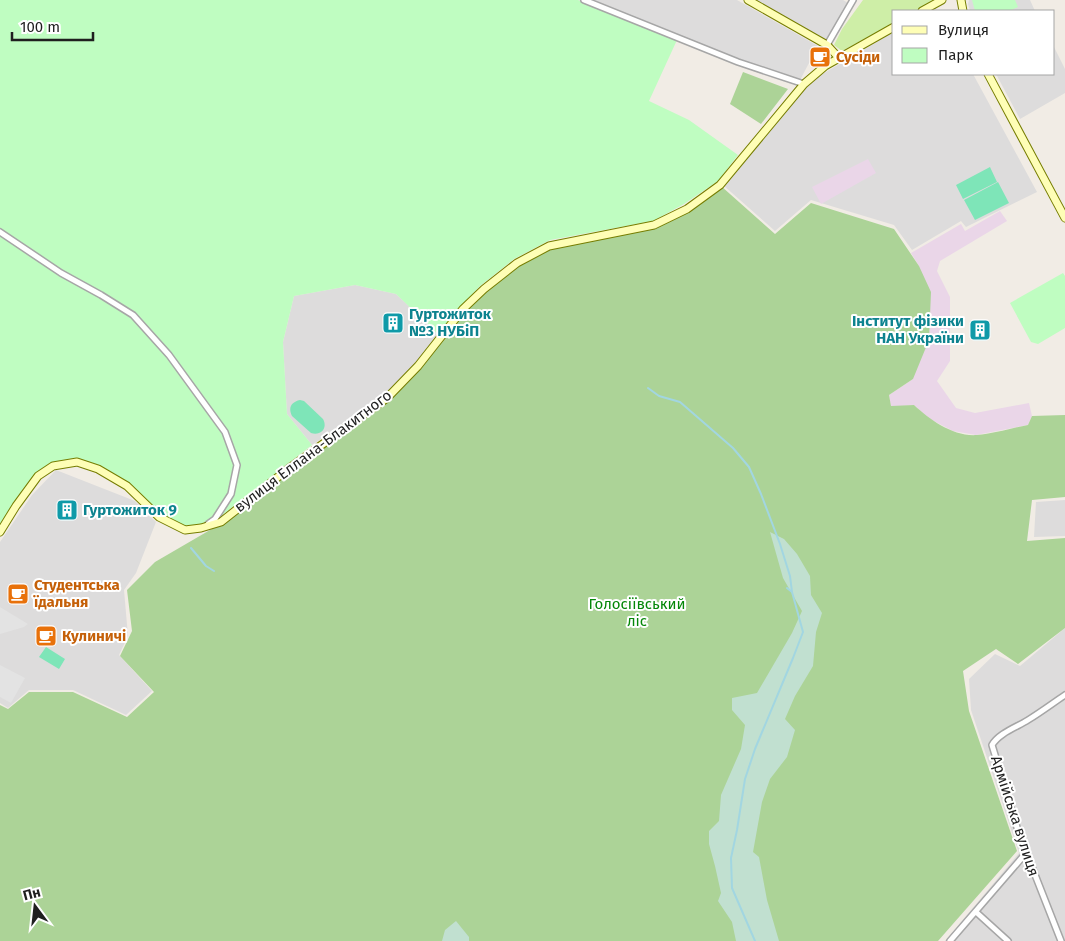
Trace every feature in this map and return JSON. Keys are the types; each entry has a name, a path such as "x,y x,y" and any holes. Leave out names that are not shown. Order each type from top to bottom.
{"street":[{"path":"584,0 738,62 804,84"},
{"path":"749,0 827,46 839,58"},
{"path":"924,10 942,0"},
{"path":"827,46 852,1"},
{"name":"вулиця Еллана-Блакитного","path":"201,528 222,522 288,469 387,398 418,366 463,309 484,288 517,263 550,246 654,225 687,208 720,185 804,84 825,66 892,28"},
{"path":"989,75 1065,218"},
{"path":"0,232 61,273 133,315 169,355 225,432 237,465 231,494 215,519 201,528 185,530 159,517 126,486 98,470 77,462 53,466 38,476 0,532"},
{"name":"Армійська вулиця","path":"1061,941 1011,811 992,745 1001,736 1065,695"},
{"path":"950,941 1026,853"},
{"path":"976,912 1008,941"}],"shaded area":[{"path":"586,0 737,0 818,46 799,82 796,83"},
{"path":"752,0 843,0 848,3 825,40"},
{"path":"969,0 1030,0 1035,10 970,10"},
{"path":"892,33 892,75 974,75 1037,192 966,227 961,221 912,250 894,225 811,200 775,231 723,185 814,79"},
{"path":"1055,49 1065,69 1065,93 1020,119 997,75 1055,75"},
{"path":"868,159 876,173 821,204 812,187"},
{"path":"1000,211 1007,221 940,261 937,271 950,297 950,361 937,381 956,408 975,413 1029,403 1032,416 1028,425 976,435 953,431 928,418 914,405 891,407 889,395 913,379 919,266 911,253 961,224 965,231"},
{"path":"355,285 396,294 441,336 386,397 312,445 287,414 283,342 294,296"},
{"path":"56,470 135,501 156,522 136,573 124,590 128,636 119,655 152,691 126,715 73,690 29,690 8,708 0,703 0,542 32,495"},
{"path":"1065,500 1065,536 1034,537 1036,502"},
{"path":"0,607 28,624 0,634"},
{"path":"1065,628 1065,941 945,941 1019,853 971,710 969,679 995,654 1020,666"},
{"path":"0,665 25,678 11,703 0,697"}],"green space":[{"path":"0,0 578,0 677,40 649,101 689,120 738,155 718,181 684,204 653,221 550,240 514,259 480,286 438,334 396,294 355,285 294,296 283,342 287,414 312,445 212,523 186,528 161,516 99,467 53,463 0,527"},
{"path":"863,0 938,0 919,10 892,10 892,24 842,51 834,45 842,29"},
{"path":"972,0 1015,0 1018,7 1011,10 975,10"},
{"path":"743,72 788,89 761,124 730,104"},
{"path":"990,167 997,182 963,199 956,185"},
{"path":"998,182 1009,203 975,220 964,200"},
{"name":"Голосіївський ліс","path":"721,186 775,234 811,203 894,229 919,266 931,292 929,340 913,379 889,395 891,406 914,405 943,426 968,435 1028,425 1032,416 1065,415 1065,497 1032,500 1027,541 1065,538 1065,628 1018,664 996,649 963,671 969,711 1017,851 938,941 0,941 0,705 8,709 29,692 73,692 127,717 154,692 120,656 132,631 127,590 155,562 222,523 317,450 388,399 484,290 519,264 550,247 654,227"},
{"path":"1063,273 1065,276 1065,328 1038,344 1031,342 1010,303"},
{"path":"304,401 323,419 325,425 323,431 315,434 311,433 292,416 291,406 294,402"},
{"path":"770,532 784,539 797,554 810,576 811,595 822,613 816,632 813,666 795,696 785,719 795,730 787,757 770,779 762,802 753,852 759,857 767,900 779,941 736,941 732,922 718,901 721,893 709,844 709,831 719,821 721,795 741,749 745,725 732,710 732,698 757,693 792,633 802,611 783,578"},
{"path":"46,647 65,659 59,669 39,657"},
{"path":"456,921 469,937 469,941 442,941 445,930"}],"waterway":[{"path":"648,388 659,396 680,402 733,448 749,467 780,544 790,576 792,592 803,632 755,749 745,779 731,858 732,888 755,941"},
{"path":"191,548 206,566 214,571"},
{"path":"787,588 792,592"}],"place":[{"name":"Сусіди","path":"820,57"},
{"name":"Гуртожиток №3 НУБіП","path":"393,323"},
{"name":"Інститут фізики НАН України","path":"980,330"},
{"name":"Гуртожиток 9","path":"67,510"},
{"name":"Студентська їдальня","path":"18,594"},
{"name":"Кулиничі","path":"46,636"}]}
